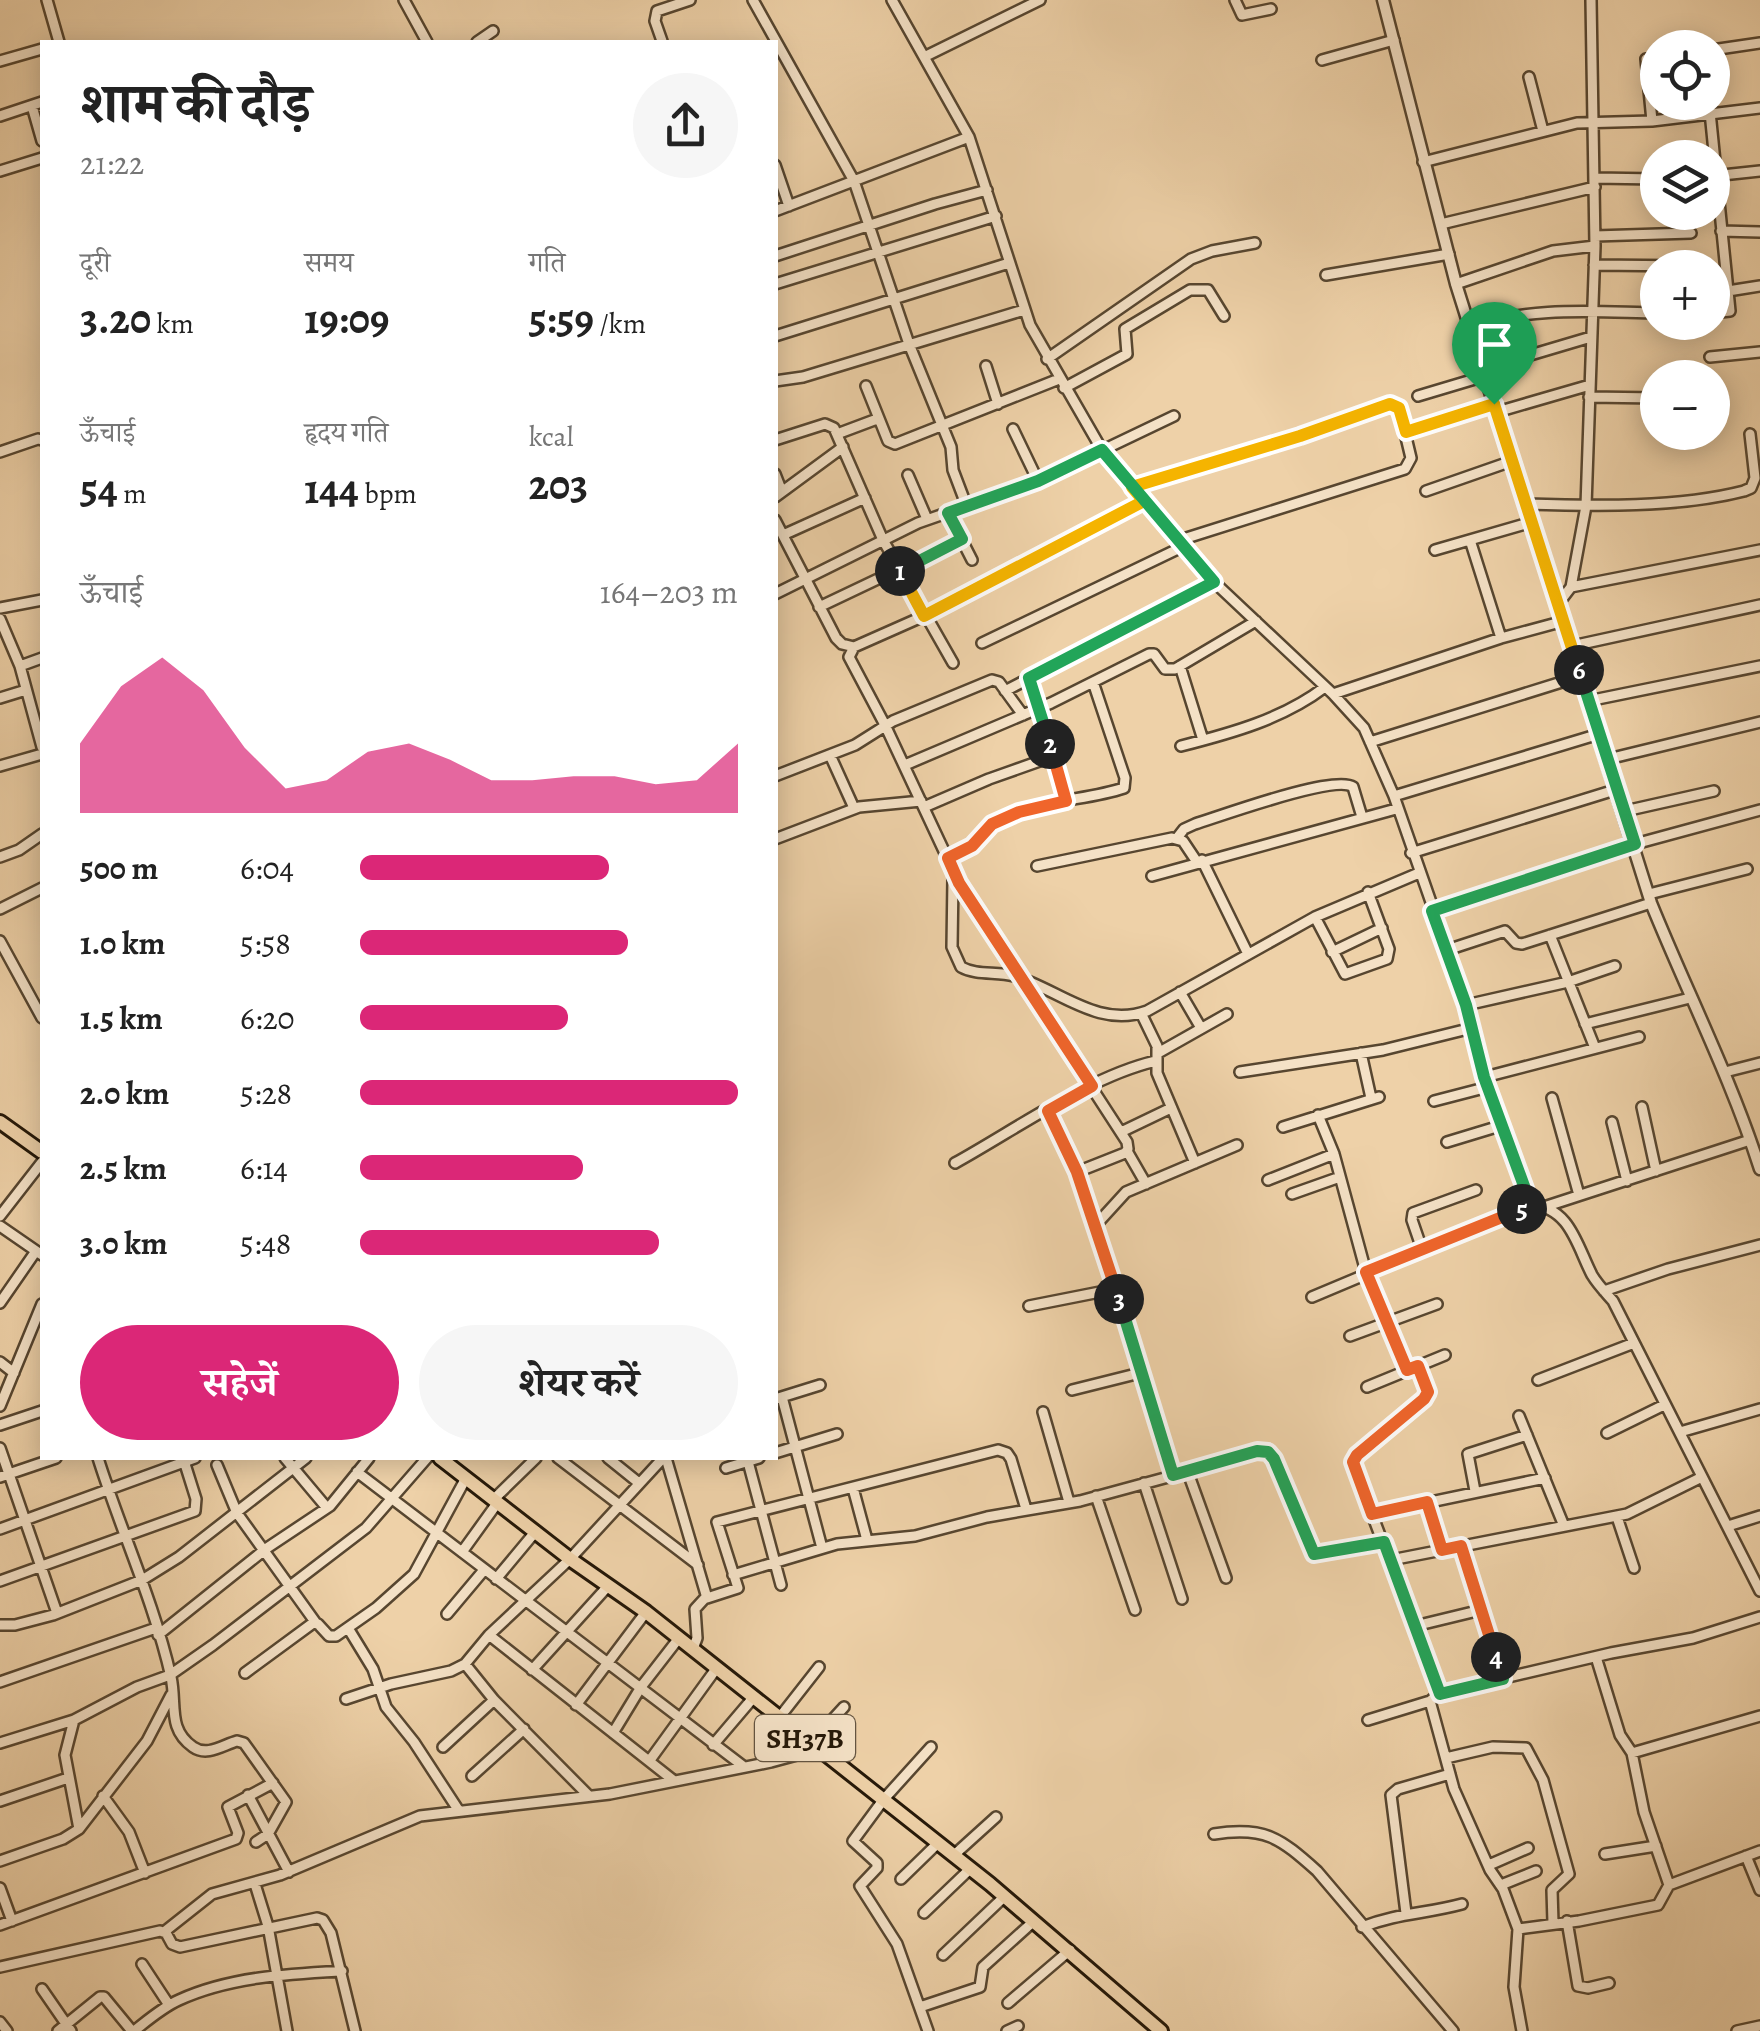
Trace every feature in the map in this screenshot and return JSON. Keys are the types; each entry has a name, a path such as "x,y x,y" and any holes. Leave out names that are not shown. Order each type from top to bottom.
{"main road":[{"path":"0,1122 40,1151"},
{"name":"SH37B","path":"443,1460 570,1559 646,1612 954,1854 1161,2031"}],"street":[{"path":"48,0 59,40"},
{"path":"404,0 426,40"},
{"path":"662,40 655,22 657,11 690,0"},
{"path":"753,0 775,40"},
{"path":"892,0 969,137 1024,310 1047,360 1102,450 1214,582 1364,728 1394,796 1466,1005 1486,1082 1531,1205"},
{"path":"926,56 1040,0"},
{"path":"1234,0 1242,15 1271,9"},
{"path":"1383,0 1456,284 1650,898 1725,1072 1760,1170"},
{"path":"1558,604 1570,587 1586,506 1595,241 1591,0"},
{"path":"479,40 493,31"},
{"path":"1322,60 1394,40"},
{"path":"1730,47 1760,42"},
{"path":"778,45 854,181 872,225 909,344 952,446 952,470 966,507"},
{"path":"0,61 40,50"},
{"path":"1528,77 1544,131"},
{"path":"0,116 37,104"},
{"path":"1730,112 1760,108"},
{"path":"1423,162 1593,122 1652,120"},
{"path":"778,209 969,137"},
{"path":"0,171 40,159"},
{"path":"1730,174 1760,171"},
{"path":"778,174 789,206"},
{"path":"1441,224 1595,183 1640,180"},
{"path":"778,255 988,190"},
{"path":"778,283 996,216"},
{"path":"1723,250 1721,232 1760,232"},
{"path":"1456,284 1595,241 1691,233"},
{"path":"1047,360 1191,259 1255,243"},
{"path":"1326,275 1448,254"},
{"path":"778,335 1009,263"},
{"path":"1594,265 1640,265"},
{"path":"1730,291 1760,286"},
{"path":"866,386 891,444 899,444 998,404 1062,384 1127,354 1125,329 1190,290 1208,290 1224,316"},
{"path":"778,380 803,377 1024,310"},
{"path":"1470,326 1514,314 1566,310 1640,313"},
{"path":"1418,396 1591,337"},
{"path":"1710,356 1760,352"},
{"path":"986,366 998,404"},
{"path":"1406,432 1590,385"},
{"path":"1590,396 1640,397"},
{"path":"982,643 1179,544 1405,469 1411,458 1399,408 1390,404 1132,487"},
{"path":"778,592 927,520 1038,481 1174,416"},
{"path":"837,434 878,418"},
{"path":"778,439 831,425 883,540 953,664"},
{"path":"1013,430 1038,481"},
{"path":"1526,504 1586,506 1700,498 1751,488 1755,478 1750,434"},
{"path":"0,452 40,440"},
{"path":"778,494 842,447"},
{"path":"1426,491 1512,461"},
{"path":"908,475 927,520"},
{"path":"783,535 864,498"},
{"path":"778,526 836,638 854,648 924,616 1144,501"},
{"path":"948,513 972,560"},
{"path":"1435,550 1532,522"},
{"path":"819,606 962,539"},
{"path":"1470,540 1501,638"},
{"path":"1570,587 1759,550 1760,564"},
{"path":"1006,691 1214,582"},
{"path":"0,608 40,600"},
{"path":"1572,646 1760,605"},
{"path":"0,618 26,690 37,709 40,734"},
{"path":"1181,746 1296,707 1329,690 1564,621"},
{"path":"904,766 1151,654 1165,670 1180,666 1256,622"},
{"path":"854,648 850,658 953,872 1128,1142 1127,1150 1146,1184"},
{"path":"20,666 40,659"},
{"path":"1180,666 1203,740"},
{"path":"1588,701 1760,666"},
{"path":"1370,742 1581,676"},
{"path":"1029,678 1066,801"},
{"path":"778,775 855,745 885,725 988,681 997,680 1023,715"},
{"path":"948,858 972,846 992,824 1019,812 1125,786 1093,682"},
{"path":"0,698 26,690"},
{"path":"1608,760 1760,722"},
{"path":"1394,796 1599,734"},
{"path":"0,766 40,752"},
{"path":"830,756 854,808"},
{"path":"778,838 854,808 923,804 1054,756"},
{"path":"1037,866 1177,838 1194,824 1344,782 1353,787 1362,817"},
{"path":"1411,852 1618,789"},
{"path":"1625,811 1714,791"},
{"path":"1152,876 1396,808"},
{"path":"1432,911 1635,844 1760,810"},
{"path":"0,858 40,835"},
{"path":"1177,838 1200,861 1248,954"},
{"path":"1446,950 1505,931 1519,944 1747,869"},
{"path":"953,872 952,947 957,962 974,972 1023,979 1092,1011 1118,1015 1141,1013 1315,916 1418,874"},
{"path":"0,908 40,889"},
{"path":"1315,916 1343,972 1347,974 1387,959 1390,952 1368,892"},
{"path":"1332,952 1382,928"},
{"path":"1550,935 1595,1048"},
{"path":"1,947 40,1015"},
{"path":"1466,1005 1568,982 1615,966"},
{"path":"1180,992 1201,1028"},
{"path":"1585,1024 1690,998"},
{"path":"1141,1013 1157,1057 1156,1068 1195,1163"},
{"path":"955,1164 1092,1086 1157,1057 1227,1014"},
{"path":"1240,1072 1361,1053 1472,1028"},
{"path":"1434,1101 1639,1037"},
{"path":"1283,1127 1375,1098 1361,1053"},
{"path":"1725,1072 1760,1063"},
{"path":"1552,1098 1579,1195"},
{"path":"1642,1107 1656,1171"},
{"path":"1120,1132 1171,1108"},
{"path":"1048,1111 1077,1172 1144,1372 1173,1475"},
{"path":"1318,1115 1334,1154 1366,1272 1407,1370"},
{"path":"1612,1122 1627,1181"},
{"path":"1447,1142 1503,1124"},
{"path":"1312,1297 1531,1205 1547,1206 1750,1140"},
{"path":"1094,1226 1121,1196 1238,1145"},
{"path":"1077,1172 1127,1150"},
{"path":"1268,1180 1334,1154"},
{"path":"0,1216 40,1165"},
{"path":"1292,1194 1340,1177"},
{"path":"1422,1249 1413,1213 1476,1190"},
{"path":"1547,1206 1568,1225 1595,1280 1634,1343 1760,1591"},
{"path":"0,1226 40,1253 0,1303"},
{"path":"1604,1292 1668,1269 1760,1245"},
{"path":"1029,1306 1115,1289"},
{"path":"1350,1336 1436,1304"},
{"path":"0,1406 40,1317"},
{"path":"1538,1380 1634,1343"},
{"path":"1367,1387 1445,1355"},
{"path":"0,1362 14,1373"},
{"path":"1418,1366 1428,1389 1424,1399 1353,1462 1440,1694"},
{"path":"1072,1390 1144,1372"},
{"path":"820,1385 779,1398 822,1548"},
{"path":"1607,1434 1664,1405"},
{"path":"1680,1432 1760,1410"},
{"path":"0,1424 40,1411"},
{"path":"1043,1412 1069,1502"},
{"path":"1519,1416 1564,1526"},
{"path":"778,1452 836,1434"},
{"path":"1474,1492 1468,1454 1527,1435"},
{"path":"0,1448 4,1476 57,1613"},
{"path":"693,1649 695,1609 706,1597 738,1590 717,1522 998,1450 1011,1459 1026,1509"},
{"path":"733,1574 822,1548 915,1536 1096,1496 1264,1450 1274,1459 1314,1554 1384,1542"},
{"path":"4,1476 50,1460"},
{"path":"99,1460 142,1580 170,1675 174,1722 192,1746 208,1752 240,1741 286,1806 268,1834 256,1842"},
{"path":"0,1529 192,1460"},
{"path":"287,1460 327,1508"},
{"path":"0,1625 15,1625 57,1613 142,1580 304,1460"},
{"path":"0,1682 157,1632 327,1508 367,1460"},
{"path":"0,1743 74,1720 137,1687 170,1675 366,1528 425,1460"},
{"path":"462,1552 497,1500 534,1460"},
{"path":"561,1460 698,1565"},
{"path":"610,1460 639,1483"},
{"path":"346,1699 451,1672 465,1664 663,1460"},
{"path":"666,1460 706,1597"},
{"path":"726,1468 745,1460"},
{"path":"747,1460 780,1585"},
{"path":"0,1581 195,1511 196,1499 185,1464"},
{"path":"218,1465 237,1513 316,1623 332,1637 408,1582 466,1478"},
{"path":"1186,1470 1226,1578"},
{"path":"357,1472 742,1766"},
{"path":"1391,1560 1617,1517 1702,1477"},
{"path":"1372,1514 1545,1478"},
{"path":"1144,1483 1182,1600"},
{"path":"853,1488 868,1540"},
{"path":"1096,1496 1136,1610"},
{"path":"1427,1502 1442,1550"},
{"path":"1728,1526 1760,1516"},
{"path":"1617,1517 1634,1568"},
{"path":"496,1579 536,1531"},
{"path":"1461,1546 1503,1679"},
{"path":"447,1614 484,1570"},
{"path":"532,1670 609,1586"},
{"path":"1415,1626 1481,1610"},
{"path":"576,1704 646,1612"},
{"path":"1368,1720 1430,1701 1440,1694 1693,1638 1760,1617"},
{"path":"245,1673 316,1623"},
{"path":"348,1628 373,1669 386,1708 414,1742 459,1811"},
{"path":"489,1635 673,1780"},
{"path":"614,1733 641,1688 679,1638"},
{"path":"1596,1657 1620,1735 1632,1753 1634,1773 1669,1885"},
{"path":"465,1664 494,1700 588,1794"},
{"path":"778,1718 819,1667"},
{"path":"650,1760 716,1669"},
{"path":"0,1862 64,1839 79,1829 146,1741 172,1692"},
{"path":"713,1745 753,1698"},
{"path":"443,1747 494,1700"},
{"path":"1430,1701 1450,1774 1518,1929 1514,1987 1522,2031"},
{"path":"0,1968 164,1932 212,1894 290,1872 420,1816 610,1794 815,1746 844,1707"},
{"path":"1632,1753 1760,1716"},
{"path":"74,1720 65,1756 79,1829"},
{"path":"472,1776 524,1730"},
{"path":"928,2031 897,1944 860,1886 878,1866 855,1846 853,1838 930,1747"},
{"path":"1446,1758 1492,1747 1526,1748 1543,1780 1569,1874 1552,1890 1553,1923"},
{"path":"1406,1913 1391,1795 1398,1788 1450,1774"},
{"path":"0,1801 68,1778"},
{"path":"0,1925 236,1839 238,1834 228,1807 273,1783"},
{"path":"248,1795 290,1872"},
{"path":"103,1796 129,1832 145,1873"},
{"path":"954,1854 996,1816"},
{"path":"1214,1834 1251,1830 1283,1844 1317,1871 1453,2031"},
{"path":"901,1879 938,1843"},
{"path":"1604,1854 1656,1846"},
{"path":"1489,1866 1528,1848"},
{"path":"1518,1929 1658,1905 1669,1885 1760,1851"},
{"path":"1746,1856 1760,1890"},
{"path":"924,1914 970,1868"},
{"path":"1501,1885 1536,1871"},
{"path":"255,1884 268,1926 287,2031"},
{"path":"0,1888 12,1922"},
{"path":"942,1955 1005,1896"},
{"path":"1362,1927 1406,1913 1421,1914 1462,1904"},
{"path":"164,1932 172,1944 180,1947 310,1918 323,1920 331,1933 356,2031"},
{"path":"920,2007 980,1987 983,1967 1034,1921"},
{"path":"1566,1921 1578,1986 1609,1983"},
{"path":"1008,2004 1070,1950"},
{"path":"142,1964 170,2005"},
{"path":"42,1989 66,2029 104,1997 133,2031 170,2005 202,1991 276,1975 342,1972"},
{"path":"0,2022 7,2031"},
{"path":"1007,2031 1018,2026"},
{"path":"1737,2031 1760,2026"}],"route":[{"path":"1494,404 1406,432 1399,408 1390,404 1132,487 1144,501 924,616 900,570 962,539 948,513 1038,481 1102,450 1132,487 1182,547 1214,582 1029,678 1066,801 1019,812 992,824 967,850 948,858 959,883 1092,1086 1048,1111 1077,1172 1144,1372 1173,1475 1264,1450 1274,1459 1314,1554 1384,1542 1440,1694 1503,1679 1461,1546 1442,1550 1427,1502 1372,1514 1354,1466 1357,1455 1428,1392 1418,1366 1407,1370 1366,1272 1531,1205 1484,1077 1466,1005 1432,911 1635,844 1494,404"}]}
